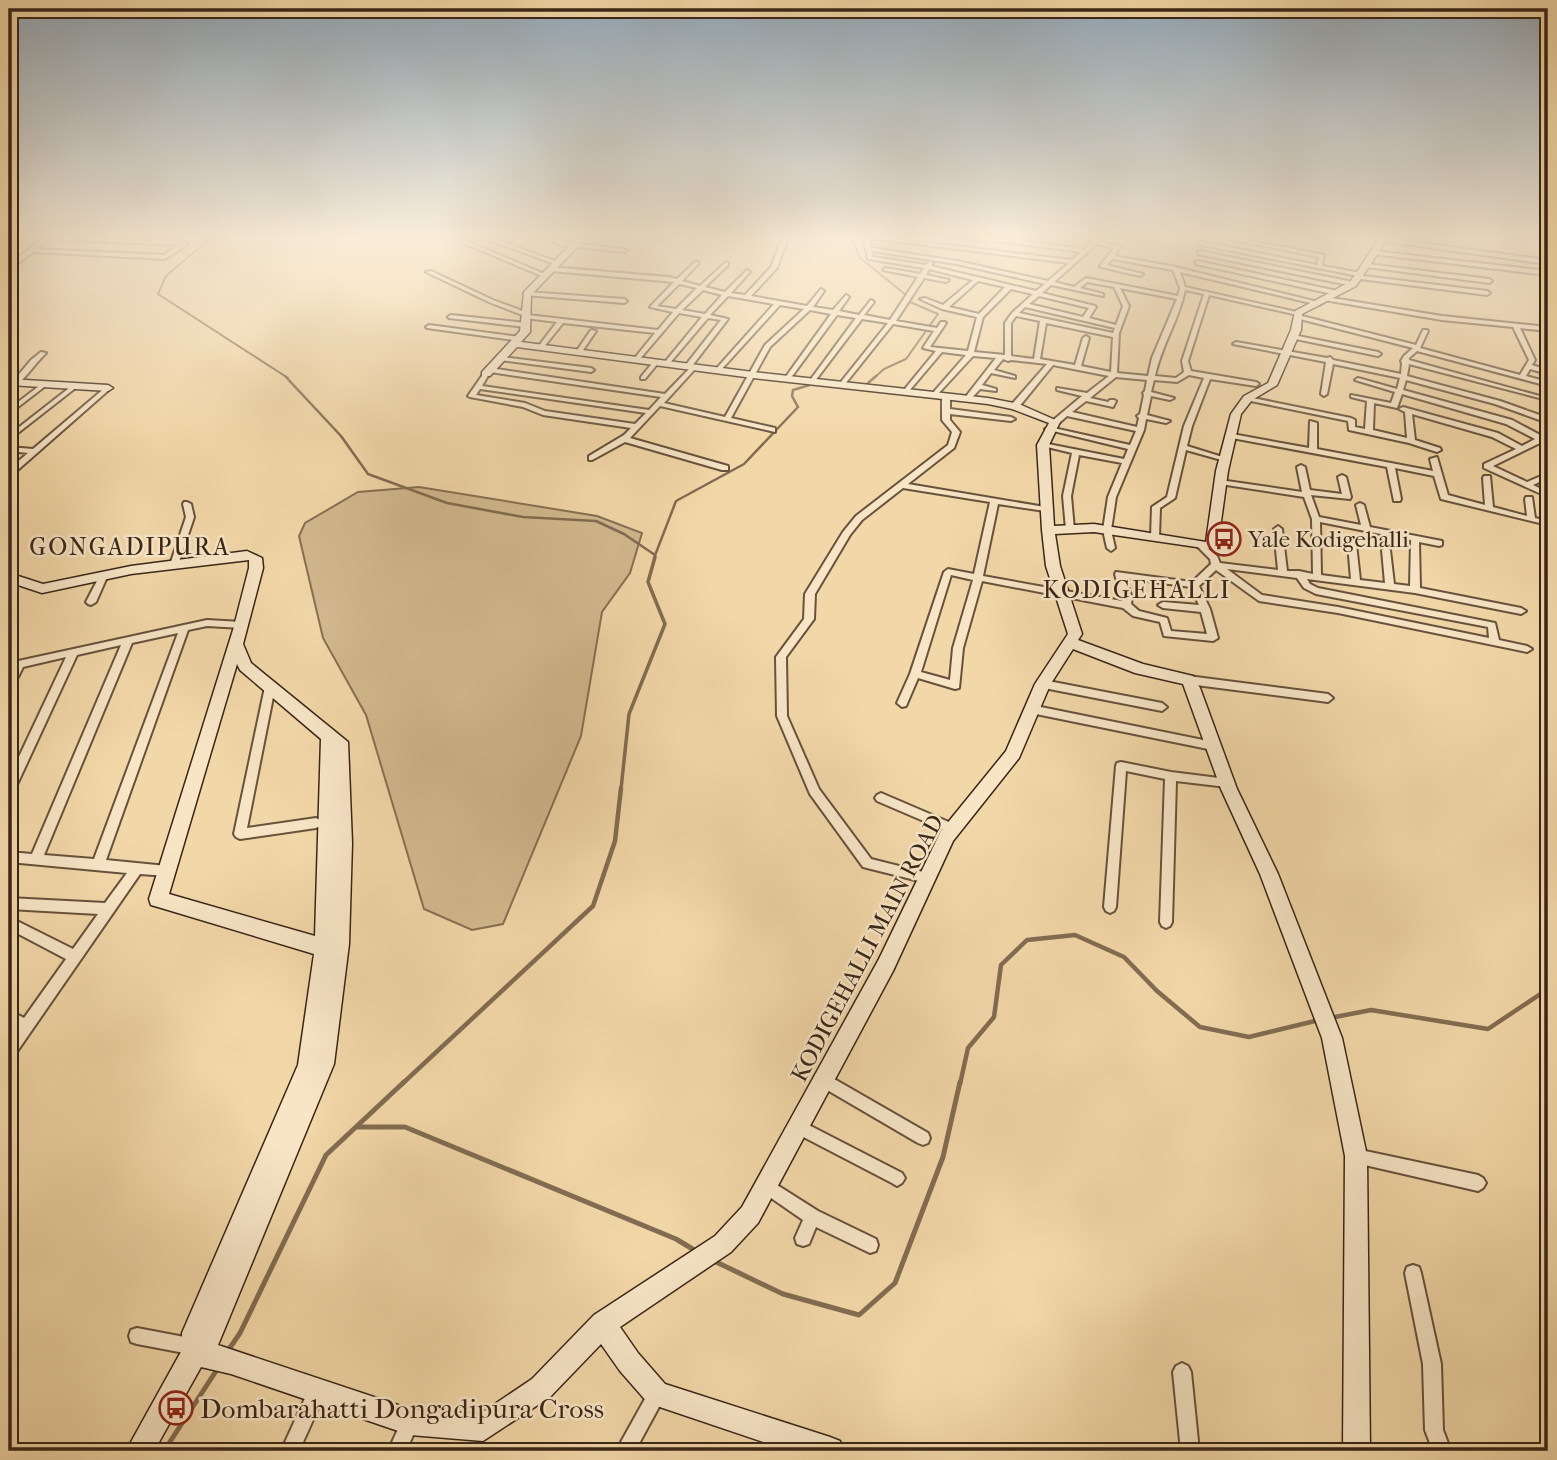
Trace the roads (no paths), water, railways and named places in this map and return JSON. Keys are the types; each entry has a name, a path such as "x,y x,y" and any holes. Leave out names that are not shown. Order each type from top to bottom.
{"street":[{"path":"495,303 526,319"},
{"path":"527,303 526,319 518,341 488,372 472,396 525,405 543,413 637,427"},
{"path":"593,458 624,439 660,404 691,367 725,319 653,307 656,303"},
{"path":"637,359 686,303"},
{"path":"643,378 718,303"},
{"path":"718,370 778,303"},
{"path":"785,303 939,330"},
{"path":"727,420 767,346 812,303"},
{"path":"788,378 841,303"},
{"path":"813,380 870,303"},
{"path":"843,383 905,303"},
{"path":"933,303 979,316"},
{"path":"944,308 950,303"},
{"path":"934,394 970,355 979,316 992,303"},
{"path":"1078,303 1093,307 1085,319"},
{"path":"1125,303 1126,306 1116,336 1114,375 1056,421 1043,445 1045,509 1053,566 1075,634 1069,642 1140,669 1188,680 1328,698"},
{"path":"1111,548 1107,530 1112,497 1140,430 1155,358 1178,303"},
{"path":"1188,373 1185,361 1204,303"},
{"path":"1249,303 1548,384"},
{"path":"1048,530 1107,530 1212,547 1220,482 1236,414 1248,399 1272,385 1293,337 1298,315 1318,303"},
{"path":"1357,303 1442,318 1548,329"},
{"path":"968,399 1004,359 1008,323 1024,305 1118,327"},
{"path":"1014,314 1116,336"},
{"path":"452,317 562,320 660,332"},
{"path":"541,347 562,320"},
{"path":"1037,360 1043,321"},
{"path":"943,323 926,348 1004,359 1078,365 1114,375 1149,379 1177,380 1188,373 1256,384"},
{"path":"1516,326 1532,360 1522,377"},
{"path":"429,327 541,347 753,375 907,390 1015,406 1133,449"},
{"path":"579,352 593,331"},
{"path":"1394,406 1404,377 1404,361 1416,348 1425,331"},
{"path":"1293,337 1378,354"},
{"path":"1078,365 1086,338"},
{"path":"1236,344 1330,359 1404,377 1517,407 1548,421"},
{"path":"907,390 940,350"},
{"path":"12,384 43,353"},
{"path":"502,359 588,370 597,354"},
{"path":"1485,368 1489,358"},
{"path":"1324,394 1330,359"},
{"path":"1404,361 1545,399"},
{"path":"1015,406 1052,362"},
{"path":"1528,366 1548,372"},
{"path":"488,372 666,397"},
{"path":"990,372 1013,377"},
{"path":"1155,537 1156,507 1171,498 1188,426 1209,376"},
{"path":"1358,380 1508,422 1541,439 1487,466 1548,495"},
{"path":"12,384 108,388"},
{"path":"9,412 45,384"},
{"path":"9,438 75,386"},
{"path":"978,386 994,390"},
{"path":"477,387 651,412"},
{"path":"9,473 108,388"},
{"path":"1059,389 1110,405 1112,401"},
{"path":"1146,393 1170,398"},
{"path":"927,878 867,863 814,791 782,716 780,657 809,619 810,594 846,534 859,518 951,446 956,432 946,420 946,397"},
{"path":"1353,397 1487,432 1522,449"},
{"path":"1248,399 1351,420 1352,428 1411,440 1436,455 1444,497 1546,523"},
{"path":"1369,431 1371,400"},
{"path":"660,404 772,430"},
{"path":"1408,410 1411,440"},
{"path":"946,411 1011,419"},
{"path":"1141,416 1166,421"},
{"path":"1056,421 1140,430"},
{"path":"1313,423 1313,450"},
{"path":"1232,436 1438,474"},
{"path":"624,439 725,468"},
{"path":"1043,445 1128,462"},
{"path":"1183,447 1225,459"},
{"path":"9,449 35,451"},
{"path":"1070,529 1067,496 1076,451"},
{"path":"1391,465 1397,499"},
{"path":"1301,467 1316,519 1317,576"},
{"path":"1527,485 1548,475"},
{"path":"1220,482 1347,497 1342,477"},
{"path":"1487,478 1489,508"},
{"path":"902,485 1045,509"},
{"path":"1529,499 1531,519"},
{"path":"915,674 955,685 958,648 978,578 994,502"},
{"path":"174,565 190,517 187,504"},
{"path":"1360,505 1366,528"},
{"path":"1316,519 1439,543"},
{"path":"1278,529 1283,572"},
{"path":"1415,538 1415,590"},
{"path":"1352,544 1356,582"},
{"path":"1200,545 1214,558 1216,565 1259,598 1338,610 1527,649"},
{"path":"1386,550 1390,587"},
{"path":"9,577 42,589 131,570 247,555 255,558 256,568 242,625 158,899 324,948"},
{"path":"1194,585 1216,565 1415,590 1521,611"},
{"path":"902,704 915,674 948,572 1126,605 1136,614 1164,620 1167,634 1213,638 1205,609 1194,585"},
{"path":"1126,605 1127,598 1119,574 1194,585"},
{"path":"1300,574 1307,586 1316,591 1492,625 1495,643"},
{"path":"91,602 103,577"},
{"path":"1164,605 1205,609"},
{"path":"9,684 14,665 206,623 242,625"},
{"path":"98,865 184,628"},
{"path":"36,859 128,640"},
{"name":"KODIGEHALLI MAIN ROAD","path":"197,1352 232,1361 410,1422 483,1428 541,1388 603,1324 727,1240 750,1215 766,1186 886,965 947,836 1013,754 1031,709 1069,642"},
{"path":"139,1451 197,1352 212,1333 324,1064 339,944 343,844 340,742 329,737 245,666 236,645"},
{"path":"9,789 73,652"},
{"path":"1188,680 1195,692 1227,783 1269,874 1332,1038 1356,1156 1357,1451"},
{"path":"1044,684 1161,707"},
{"path":"270,687 240,834 316,823"},
{"path":"1031,709 1213,746"},
{"path":"197,1352 195,1333 308,1065 324,948 329,737"},
{"path":"1110,907 1121,766 1227,783"},
{"path":"1166,922 1171,776"},
{"path":"881,798 954,829"},
{"path":"9,857 167,871"},
{"path":"9,1051 137,868"},
{"path":"9,903 109,909"},
{"path":"9,923 75,957"},
{"path":"9,1017 26,1027"},
{"path":"822,1079 923,1138"},
{"path":"797,1126 897,1178"},
{"path":"1356,1156 1478,1183"},
{"path":"766,1186 812,1217 870,1245"},
{"path":"803,1238 812,1217"},
{"path":"1413,1273 1433,1364 1434,1430 1441,1451"},
{"path":"603,1324 629,1362 657,1394 830,1451"},
{"path":"137,1336 197,1352"},
{"path":"1182,1372 1190,1451"},
{"path":"290,1451 317,1391"},
{"path":"625,1451 657,1394"},
{"path":"397,1451 410,1422"}],"waterway":[{"path":"172,303 285,376"},
{"path":"913,303 938,314 930,325"},
{"path":"874,378 884,369 906,359 926,331"},
{"path":"285,376 341,436 368,474 447,503 523,517 596,521 624,534 655,555"},
{"path":"868,383 876,376"},
{"path":"654,558 676,501 744,464 798,407 792,396 793,390 813,384"},
{"path":"621,789 629,714 665,624 648,582 655,557"},
{"path":"402,1084 593,906 615,841 621,788"},
{"path":"960,1084 968,1048 994,1017 1001,965 1027,940 1075,935 1124,957 1157,991 1200,1027 1249,1037 1319,1020"},
{"path":"1330,1018 1371,1010 1488,1029 1548,989"},
{"path":"227,1352 240,1333 326,1155 404,1082"},
{"path":"712,1260 783,1294 859,1315 895,1283 943,1157 960,1082"},
{"path":"358,1127 405,1127 676,1239 696,1251"},
{"path":"164,1451 218,1368"}],"place":[{"name":"Yale Kodigehalli","path":"1224,539"},
{"name":"Dombarahatti Dongadipura Cross","path":"176,1408"}],"district":[{"name":"GONGADIPURA","path":"130,547"},
{"name":"KODIGEHALLI","path":"1137,590"}]}
